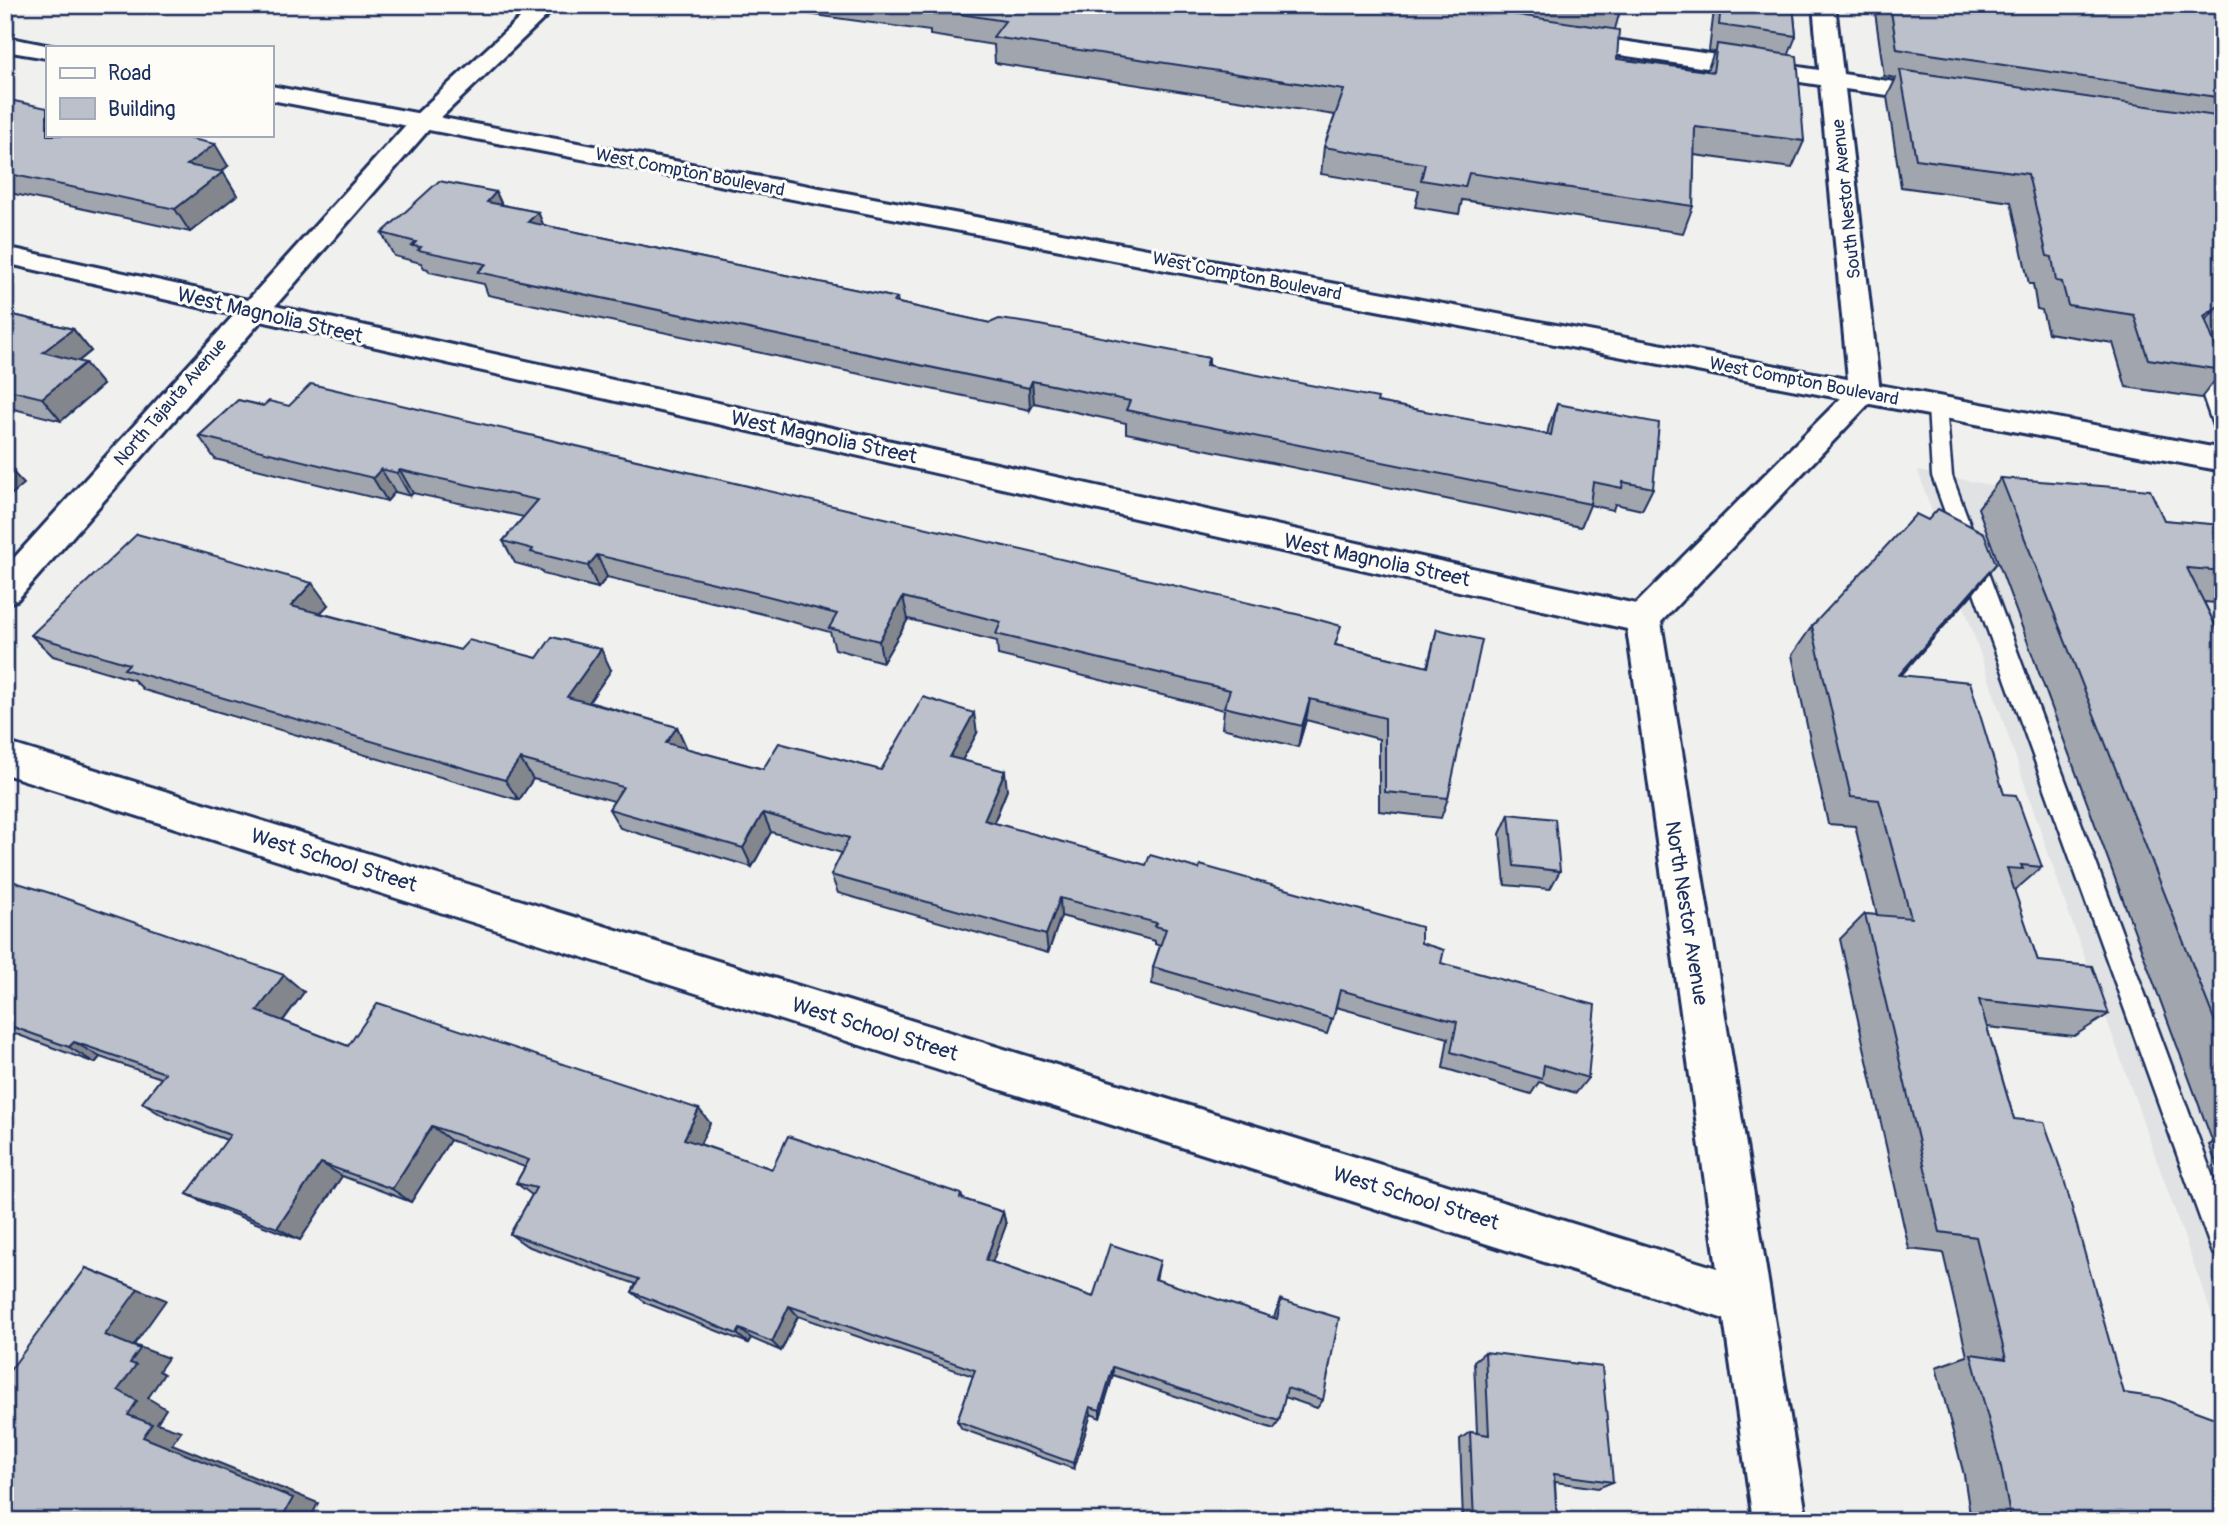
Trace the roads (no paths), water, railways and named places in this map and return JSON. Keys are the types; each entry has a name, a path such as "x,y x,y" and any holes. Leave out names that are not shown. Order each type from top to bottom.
{"street":[{"name":"North Tajauta Avenue","path":"5,591 250,311 422,122 547,5"},
{"name":"South Nestor Avenue","path":"1824,5 1865,392"},
{"path":"1544,36 1968,99"},
{"path":"5,44 46,51"},
{"name":"West Compton Boulevard","path":"273,93 2223,460"},
{"name":"West Magnolia Street","path":"5,255 1643,619"},
{"path":"1643,619 1865,392"},
{"name":"North Nestor Avenue","path":"1643,619 1780,1521"},
{"name":"West School Street","path":"5,758 1745,1301"}],"lane":[{"path":"2193,343 2223,428"},
{"path":"1937,406 1942,476 2223,1243"}]}
